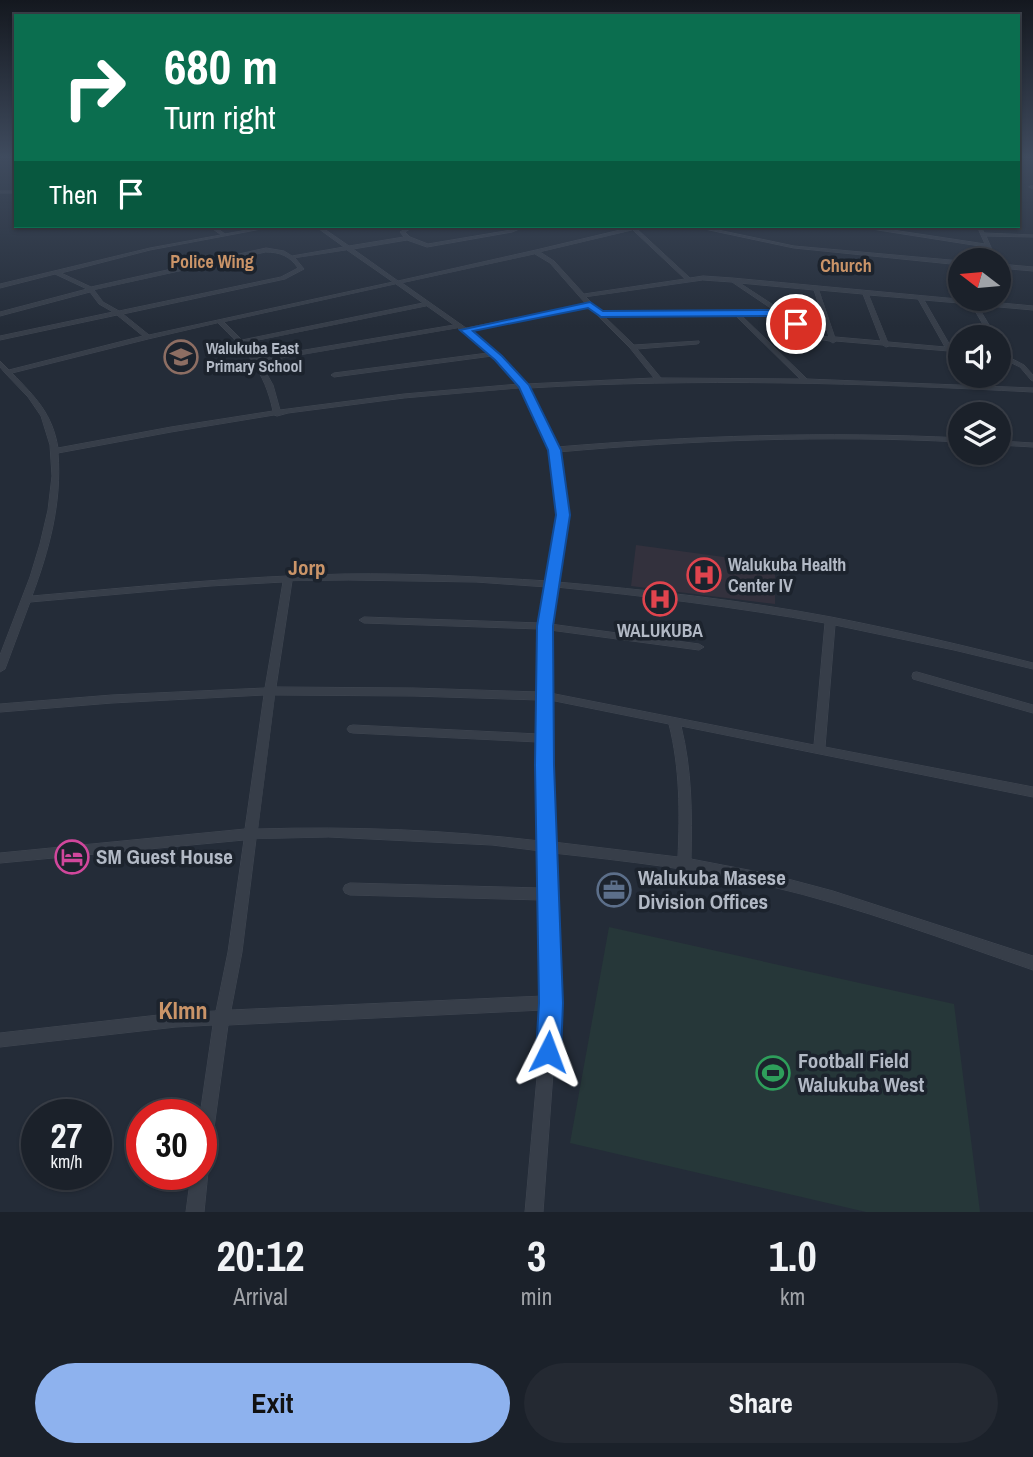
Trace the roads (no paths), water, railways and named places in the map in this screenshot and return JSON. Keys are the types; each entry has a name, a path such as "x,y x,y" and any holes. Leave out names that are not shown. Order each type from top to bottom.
{"street":[{"path":"214,228 223,234"},
{"path":"0,286 54,271 262,228"},
{"path":"320,228 462,328 494,354 524,385 554,450 563,515 545,626 544,738 551,1003 534,1212"},
{"path":"407,228 402,230 408,238 427,246 520,228"},
{"path":"0,669 41,552 55,494 56,451 44,414 3,369 634,228 688,279"},
{"path":"701,228 805,248 948,262"},
{"path":"872,228 987,246 980,228"},
{"path":"983,234 1033,236"},
{"path":"293,257 408,238"},
{"path":"0,314 90,289 256,251 281,251 293,257 301,269 294,275 0,338"},
{"path":"536,252 552,262 632,347 660,381"},
{"path":"1012,267 1033,269"},
{"path":"54,271 90,289 101,303 148,337"},
{"path":"583,296 688,279 731,280 948,300"},
{"path":"731,280 819,338 948,349"},
{"path":"816,288 833,341"},
{"path":"865,292 887,345"},
{"path":"920,298 948,347"},
{"path":"243,342 427,304"},
{"path":"258,360 590,305"},
{"path":"1012,306 1033,308"},
{"path":"1023,307 1033,319"},
{"path":"736,313 804,379"},
{"path":"601,314 780,313"},
{"path":"219,321 243,342 258,360 274,399 277,414"},
{"path":"632,347 697,342"},
{"path":"334,375 494,354"},
{"path":"1011,359 1022,366 1033,379"},
{"path":"56,451 277,414 524,385 804,379 1033,390"},
{"path":"554,450 653,441 822,434 948,439"},
{"path":"1011,444 1033,445"},
{"path":"25,600 288,579 394,577 553,583 769,609 939,642 1033,666"},
{"path":"211,1099 222,1017 235,952 288,579"},
{"path":"364,620 545,626 699,647"},
{"path":"819,750 830,620"},
{"path":"917,676 1033,709"},
{"path":"0,708 270,691 546,696 1033,792"},
{"path":"674,723 684,757 684,863"},
{"path":"353,729 544,738"},
{"path":"0,858 251,834 330,832 423,835 546,846 684,863 833,897 1033,963"},
{"path":"350,889 548,894"},
{"path":"0,1040 176,1020 551,1003"},
{"path":"195,1212 198,1190"}],"place":[{"name":"Walukuba East Primary School","path":"181,357"},
{"name":"Walukuba Health Center IV","path":"704,575"},
{"name":"WALUKUBA","path":"660,599"},
{"name":"SM Guest House","path":"72,857"},
{"name":"Walukuba Masese Division Offices","path":"614,890"},
{"name":"Football Field Walukuba West","path":"773,1073"}],"district":[{"name":"Police Wing","path":"212,262"},
{"name":"Church","path":"846,266"},
{"name":"Jorp","path":"307,568"},
{"name":"Klmn","path":"183,1011"}]}
